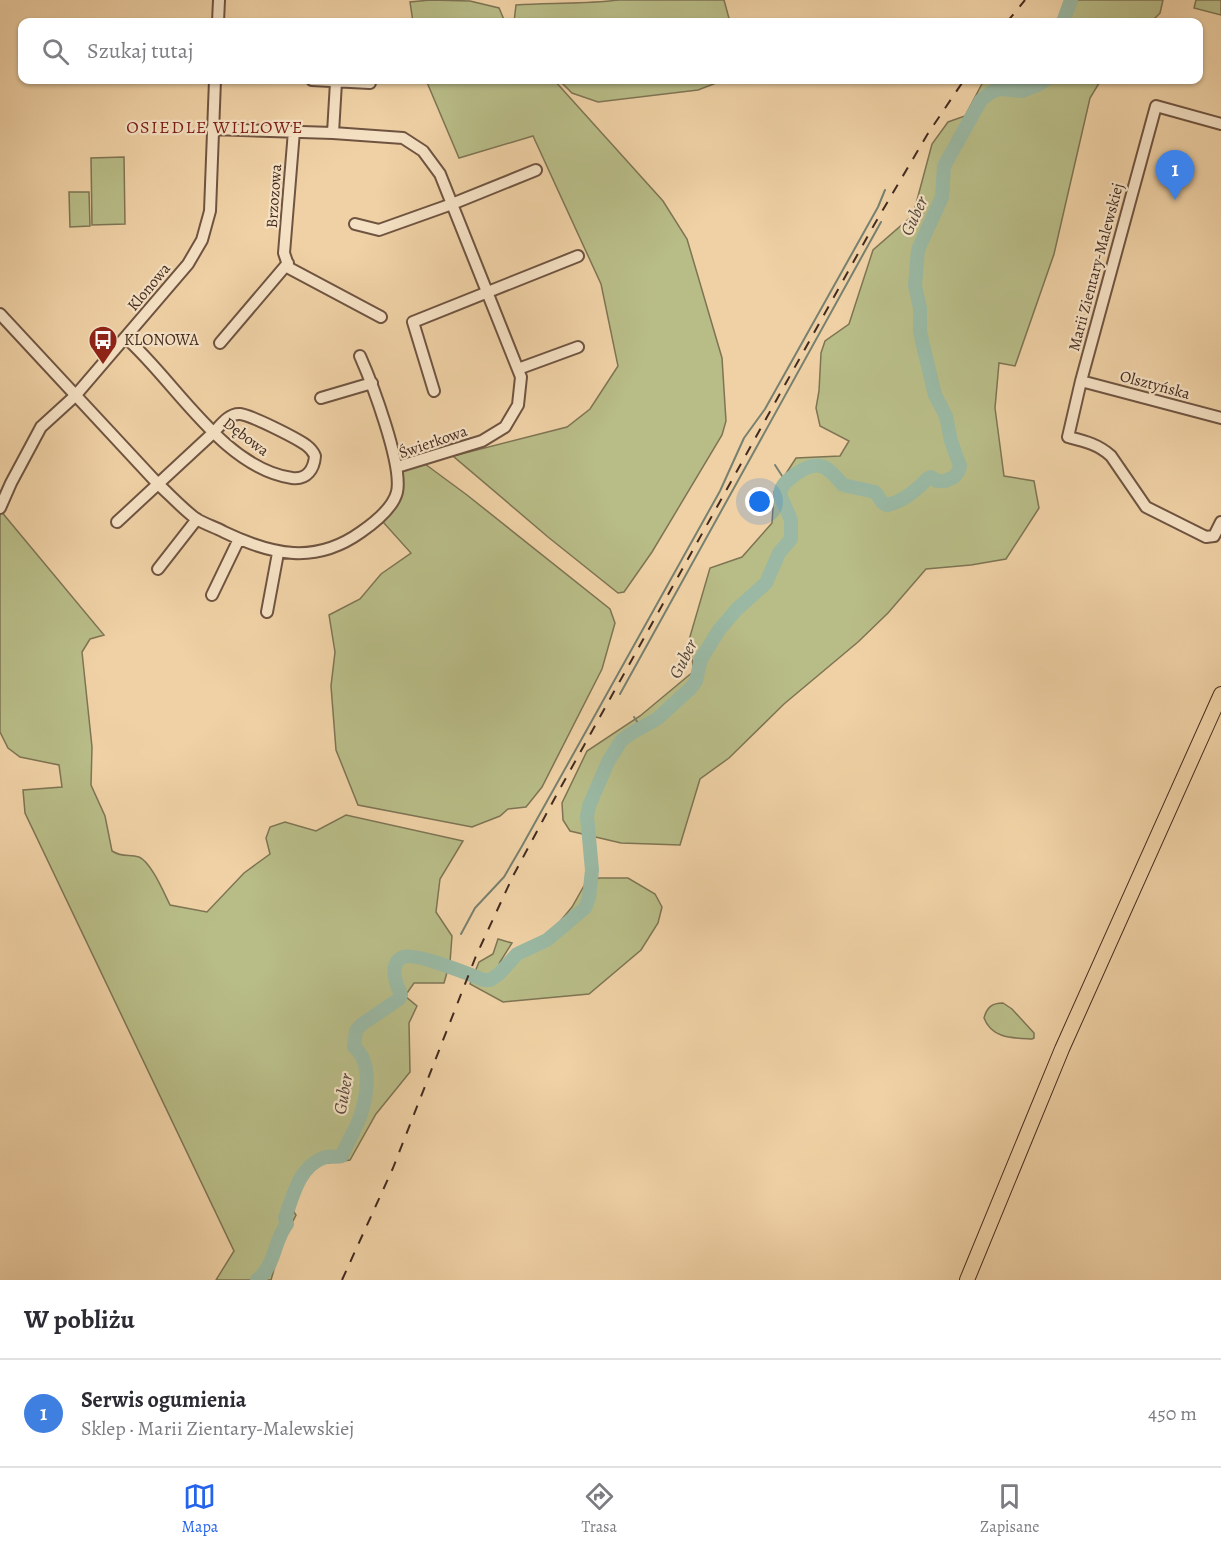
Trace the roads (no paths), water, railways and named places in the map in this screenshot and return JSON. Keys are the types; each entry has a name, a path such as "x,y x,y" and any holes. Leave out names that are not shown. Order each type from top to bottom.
{"main road":[{"path":"967,1280 1062,1049 1221,694"}],"street":[{"path":"218,18 219,0"},
{"name":"Klonowa","path":"0,508 10,483 41,427 75,396 126,338 188,264 202,240 210,211 215,84"},
{"path":"333,133 336,84"},
{"name":"Marii Zientary-Malewskiej","path":"1221,124 1156,106 1081,381 1068,437 1091,443 1111,456 1146,507 1206,537 1214,536 1221,522"},
{"name":"Świerkowa","path":"0,314 158,484 197,519 239,539 278,553 316,553 351,539 380,519 397,493 397,467 482,441 505,427 518,405 521,377 440,174 423,151 403,138 294,131 212,129"},
{"name":"Brzozowa","path":"288,263 285,253 294,131"},
{"path":"355,224 379,230 536,170"},
{"path":"434,391 413,322 578,256"},
{"path":"288,263 289,268 381,317"},
{"path":"220,343 288,263"},
{"name":"Dębowa","path":"126,338 213,433 254,464 275,475 297,479 306,476 312,470 315,456 307,445 251,418 240,414 234,415 213,433"},
{"path":"518,369 578,347"},
{"path":"360,356 372,383 397,467"},
{"name":"Olsztyńska","path":"1081,381 1221,418"},
{"path":"321,398 372,383"},
{"path":"117,522 213,433"},
{"path":"158,569 197,519"},
{"path":"212,595 239,539"},
{"path":"267,612 278,553"}],"waterway":[{"name":"Guber","path":"1064,18 1071,0"},
{"name":"Guber","path":"257,1280 268,1267 287,1224 285,1218 303,1175 315,1162 323,1158 342,1156 358,1122 365,1100 367,1080 364,1061 354,1047 356,1031 361,1025 399,999 401,995 394,975 398,960 409,956 419,958 490,980 499,974 517,954 547,940 585,908 589,898 592,870 587,816 608,762 621,741 657,719 691,688 696,681 701,659 719,630 737,609 766,583 779,553 791,539 791,520 780,495 785,483 804,469 811,466 822,466 843,485 875,492 887,505 904,498 931,477 937,481 945,481 954,477 958,472 960,466 951,441 946,416 935,395 920,331 920,308 915,286 918,250 942,197 944,166 981,100 993,91 1001,89 1022,91 1039,84"},
{"path":"461,934 475,908 504,877 522,846 720,491 744,438 765,409 878,207 885,190"},
{"path":"620,694 881,222"},
{"path":"775,465 786,482"},
{"path":"634,717 642,729"}],"railway":[{"path":"1010,18 1025,0"},
{"path":"342,1280 393,1168 476,956 513,876 874,225 927,135 961,84"}],"place":[{"name":"Serwis ogumienia","path":"1175,200"},
{"name":"KLONOWA","path":"103,366"}],"district":[{"name":"OSIEDLE WILLOWE","path":"215,127"}]}
